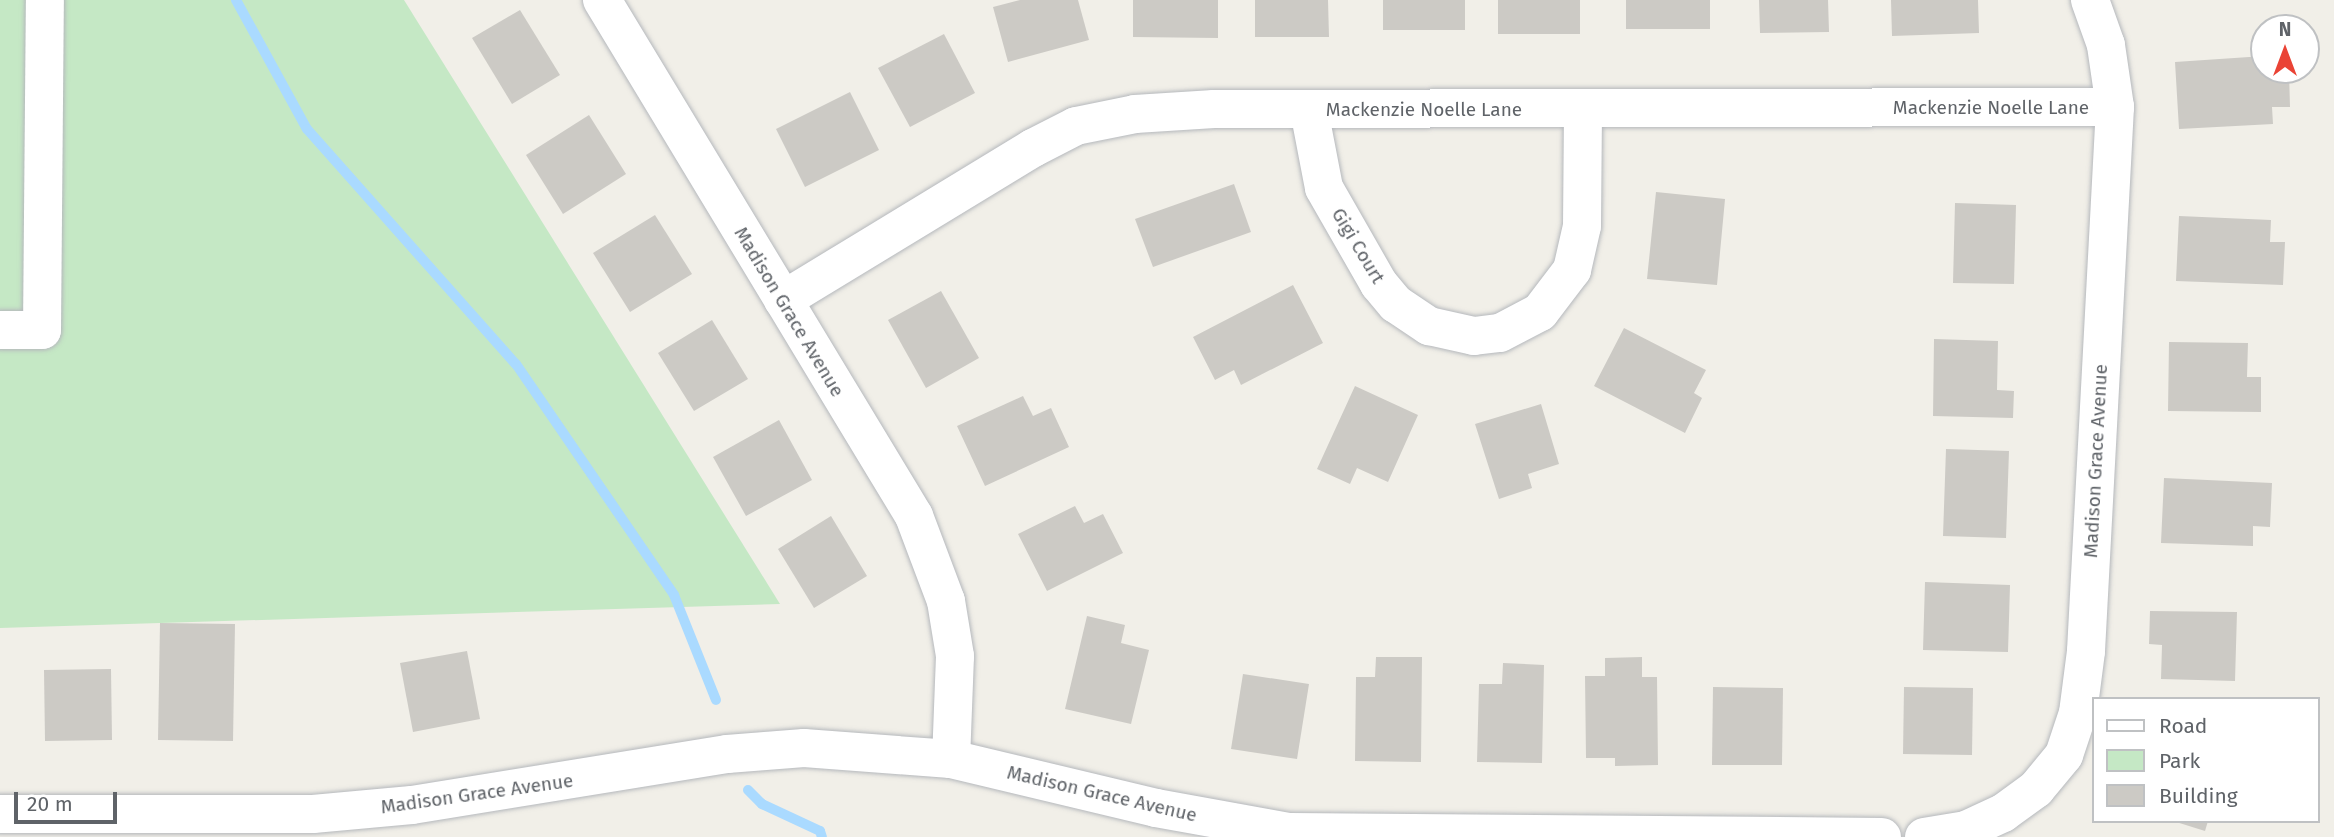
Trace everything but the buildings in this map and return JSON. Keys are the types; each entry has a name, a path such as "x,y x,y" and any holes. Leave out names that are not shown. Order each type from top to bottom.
{"street":[{"path":"0,330 42,330 45,0"},
{"name":"Madison Grace Avenue","path":"602,0 914,516 934,559 955,656 951,760"},
{"name":"Madison Grace Avenue","path":"1924,837 1979,824 2003,813 2036,789 2064,755 2078,713 2087,638 2115,107 2106,45 2090,0"},
{"name":"Mackenzie Noelle Lane","path":"783,300 1076,126 1135,114 1309,110 2115,107"},
{"name":"Gigi Court","path":"1309,110 1324,188 1379,284 1396,304 1429,326 1474,336 1500,333 1540,312 1572,270 1582,226 1583,111"},
{"name":"Madison Grace Avenue","path":"0,814 313,814 412,805 727,754 804,748 951,760 1156,808 1290,832 1882,837"}],"green space":[{"path":"0,0 404,0 780,604 0,628"}],"waterway":[{"path":"236,0 307,129 516,364 674,595 716,700"},
{"path":"748,790 762,804 820,831 822,837"}]}
